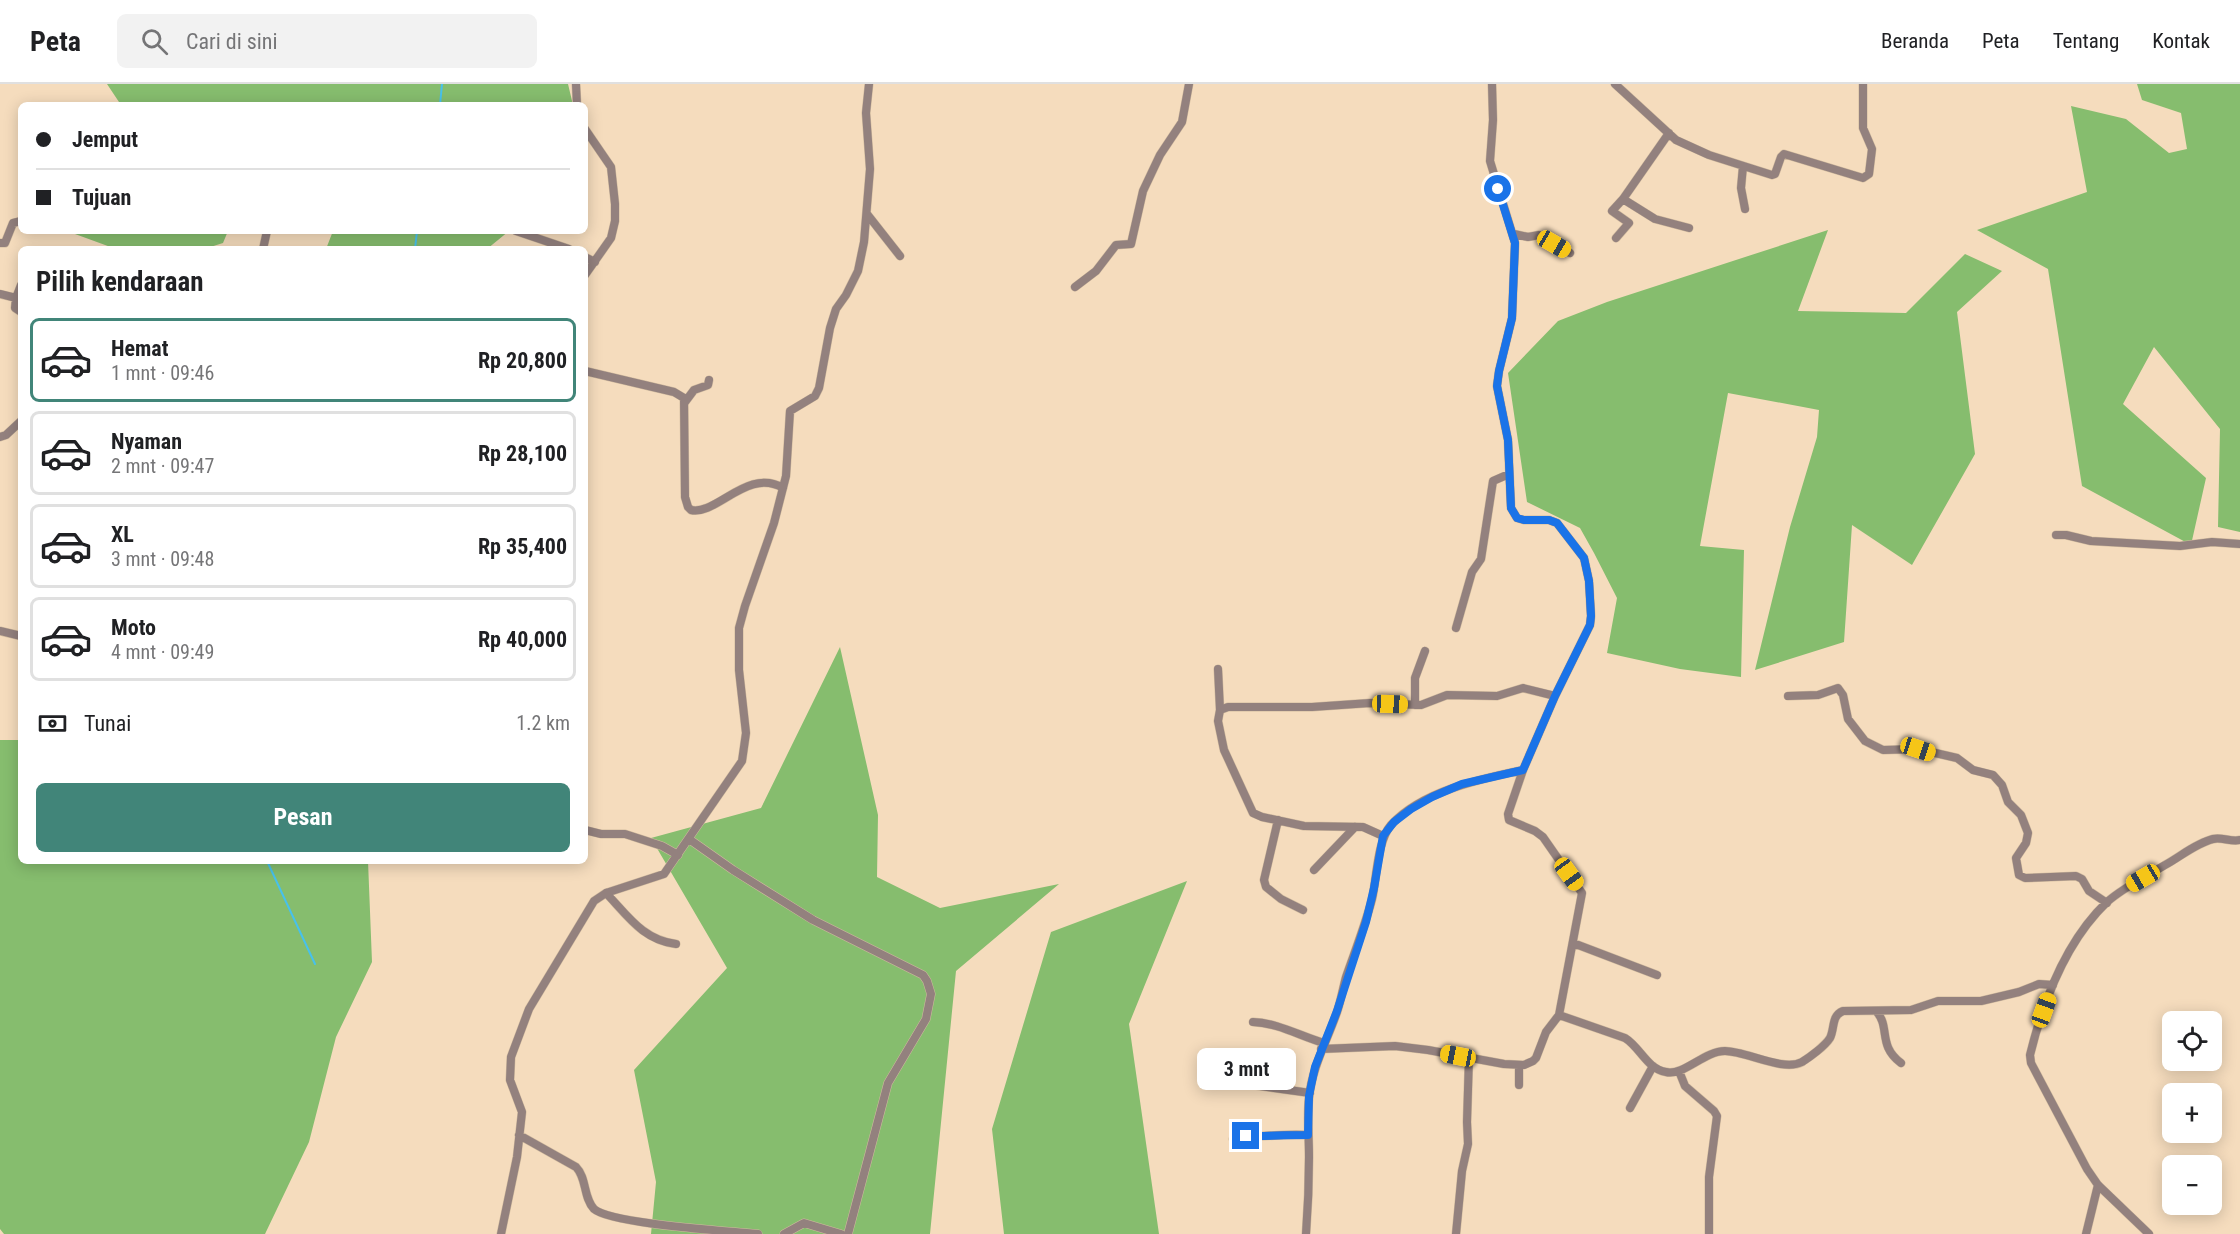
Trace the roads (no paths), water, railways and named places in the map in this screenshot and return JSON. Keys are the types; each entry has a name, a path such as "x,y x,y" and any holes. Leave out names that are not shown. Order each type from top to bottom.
{"street":[{"path":"576,84 577,102"},
{"path":"501,1234 522,1107 510,1080 509,1071 519,1032 533,1002 594,901 606,893 659,877 668,870 731,779 745,749 746,733 739,670 739,628 774,524 786,476 790,411 815,396 819,388 830,328 836,309 858,271 867,214 870,169 866,113 869,84"},
{"path":"1075,287 1096,271 1116,246 1131,244 1143,191 1160,155 1182,122 1189,84"},
{"path":"1253,1023 1272,1024 1323,1046 1395,1046 1519,1066 1533,1061 1546,1032 1559,1015 1582,896 1581,890 1543,837 1535,831 1511,823 1508,817 1523,770 1555,696 1590,625 1591,616 1584,558 1557,523 1549,520 1531,522 1517,518 1511,508 1508,440 1497,386 1512,318 1516,255 1514,234 1502,204 1490,161 1493,120 1492,84"},
{"path":"1615,84 1676,140 1709,155 1774,175 1781,156 1785,154 1857,177 1866,177 1869,174 1872,149 1863,128 1863,84"},
{"path":"588,133 611,167 615,192 615,221 610,238 588,271"},
{"path":"1616,238 1629,223 1612,211 1623,199 1668,133"},
{"path":"1743,166 1741,188 1744,209"},
{"path":"1623,199 1655,219 1689,228"},
{"path":"867,214 900,256"},
{"path":"0,243 5,243 13,223 18,222"},
{"path":"525,234 560,246"},
{"path":"1514,234 1528,237 1539,235 1570,253"},
{"path":"588,258 595,262"},
{"path":"18,293 15,308 18,310"},
{"path":"0,294 16,298"},
{"path":"588,372 682,395 685,402 685,497 691,510 703,510 750,486 770,482 783,488"},
{"path":"685,402 694,390 708,385 708,380"},
{"path":"0,437 6,435 18,424"},
{"path":"1456,628 1472,572 1481,559 1493,481 1509,474"},
{"path":"2056,535 2091,541 2180,546 2212,542 2240,544"},
{"path":"0,631 18,635"},
{"path":"1416,705 1415,678 1425,651"},
{"path":"1218,669 1220,710 1218,721 1224,750 1250,808 1259,816 1310,826 1367,828 1383,836"},
{"path":"1220,710 1228,707 1312,707 1370,703 1416,705 1430,703 1447,695 1497,696 1522,687 1555,696"},
{"path":"1788,696 1818,695 1838,688 1843,695 1848,719 1865,741 1883,750 1918,749 1957,758 1972,770 1993,775 2002,785 2008,802 2021,815 2028,833 2026,843 2016,858 2019,875 2025,878 2076,876 2082,879 2089,891 2107,903"},
{"path":"1306,1234 1310,1093 1315,1067 1337,1011 1366,922 1383,836 1394,822 1432,797 1462,784 1523,770"},
{"path":"1278,820 1264,880 1266,887 1281,900 1303,910"},
{"path":"1314,870 1355,827"},
{"path":"588,831 601,834 625,834 662,846 678,855"},
{"path":"2149,1234 2098,1185 2084,1164 2031,1063 2033,1041 2053,985 2084,930 2107,903 2127,887 2201,844 2216,838 2240,840"},
{"path":"689,839 733,870 813,920 923,975 927,981 931,994 926,1019 888,1083 848,1234"},
{"path":"606,893 644,933 654,939 676,944"},
{"path":"1573,943 1657,975"},
{"path":"1559,1015 1625,1038 1653,1066 1665,1072 1679,1071 1710,1054 1726,1051 1774,1062 1800,1063 1827,1041 1838,1013 1843,1011 1917,1009 1944,1000 1981,1001 2019,992 2039,984 2053,985"},
{"path":"1875,1011 1881,1019 1889,1052 1901,1063"},
{"path":"1247,1058 1254,1063 1253,1085"},
{"path":"1456,1234 1462,1171 1468,1144 1469,1058"},
{"path":"1519,1066 1519,1085"},
{"path":"1630,1108 1653,1066"},
{"path":"1679,1071 1685,1086 1717,1116 1709,1177 1709,1234"},
{"path":"1233,1083 1310,1093"},
{"path":"519,1135 576,1167 582,1175 588,1201 596,1210 607,1216 682,1227 759,1234"},
{"path":"1233,1139 1246,1136 1308,1135"},
{"path":"2086,1234 2098,1185"},
{"path":"784,1234 804,1222 841,1234"}],"waterway":[{"path":"440,102 442,84"},
{"path":"415,246 417,234"},
{"path":"268,864 315,964"}]}
